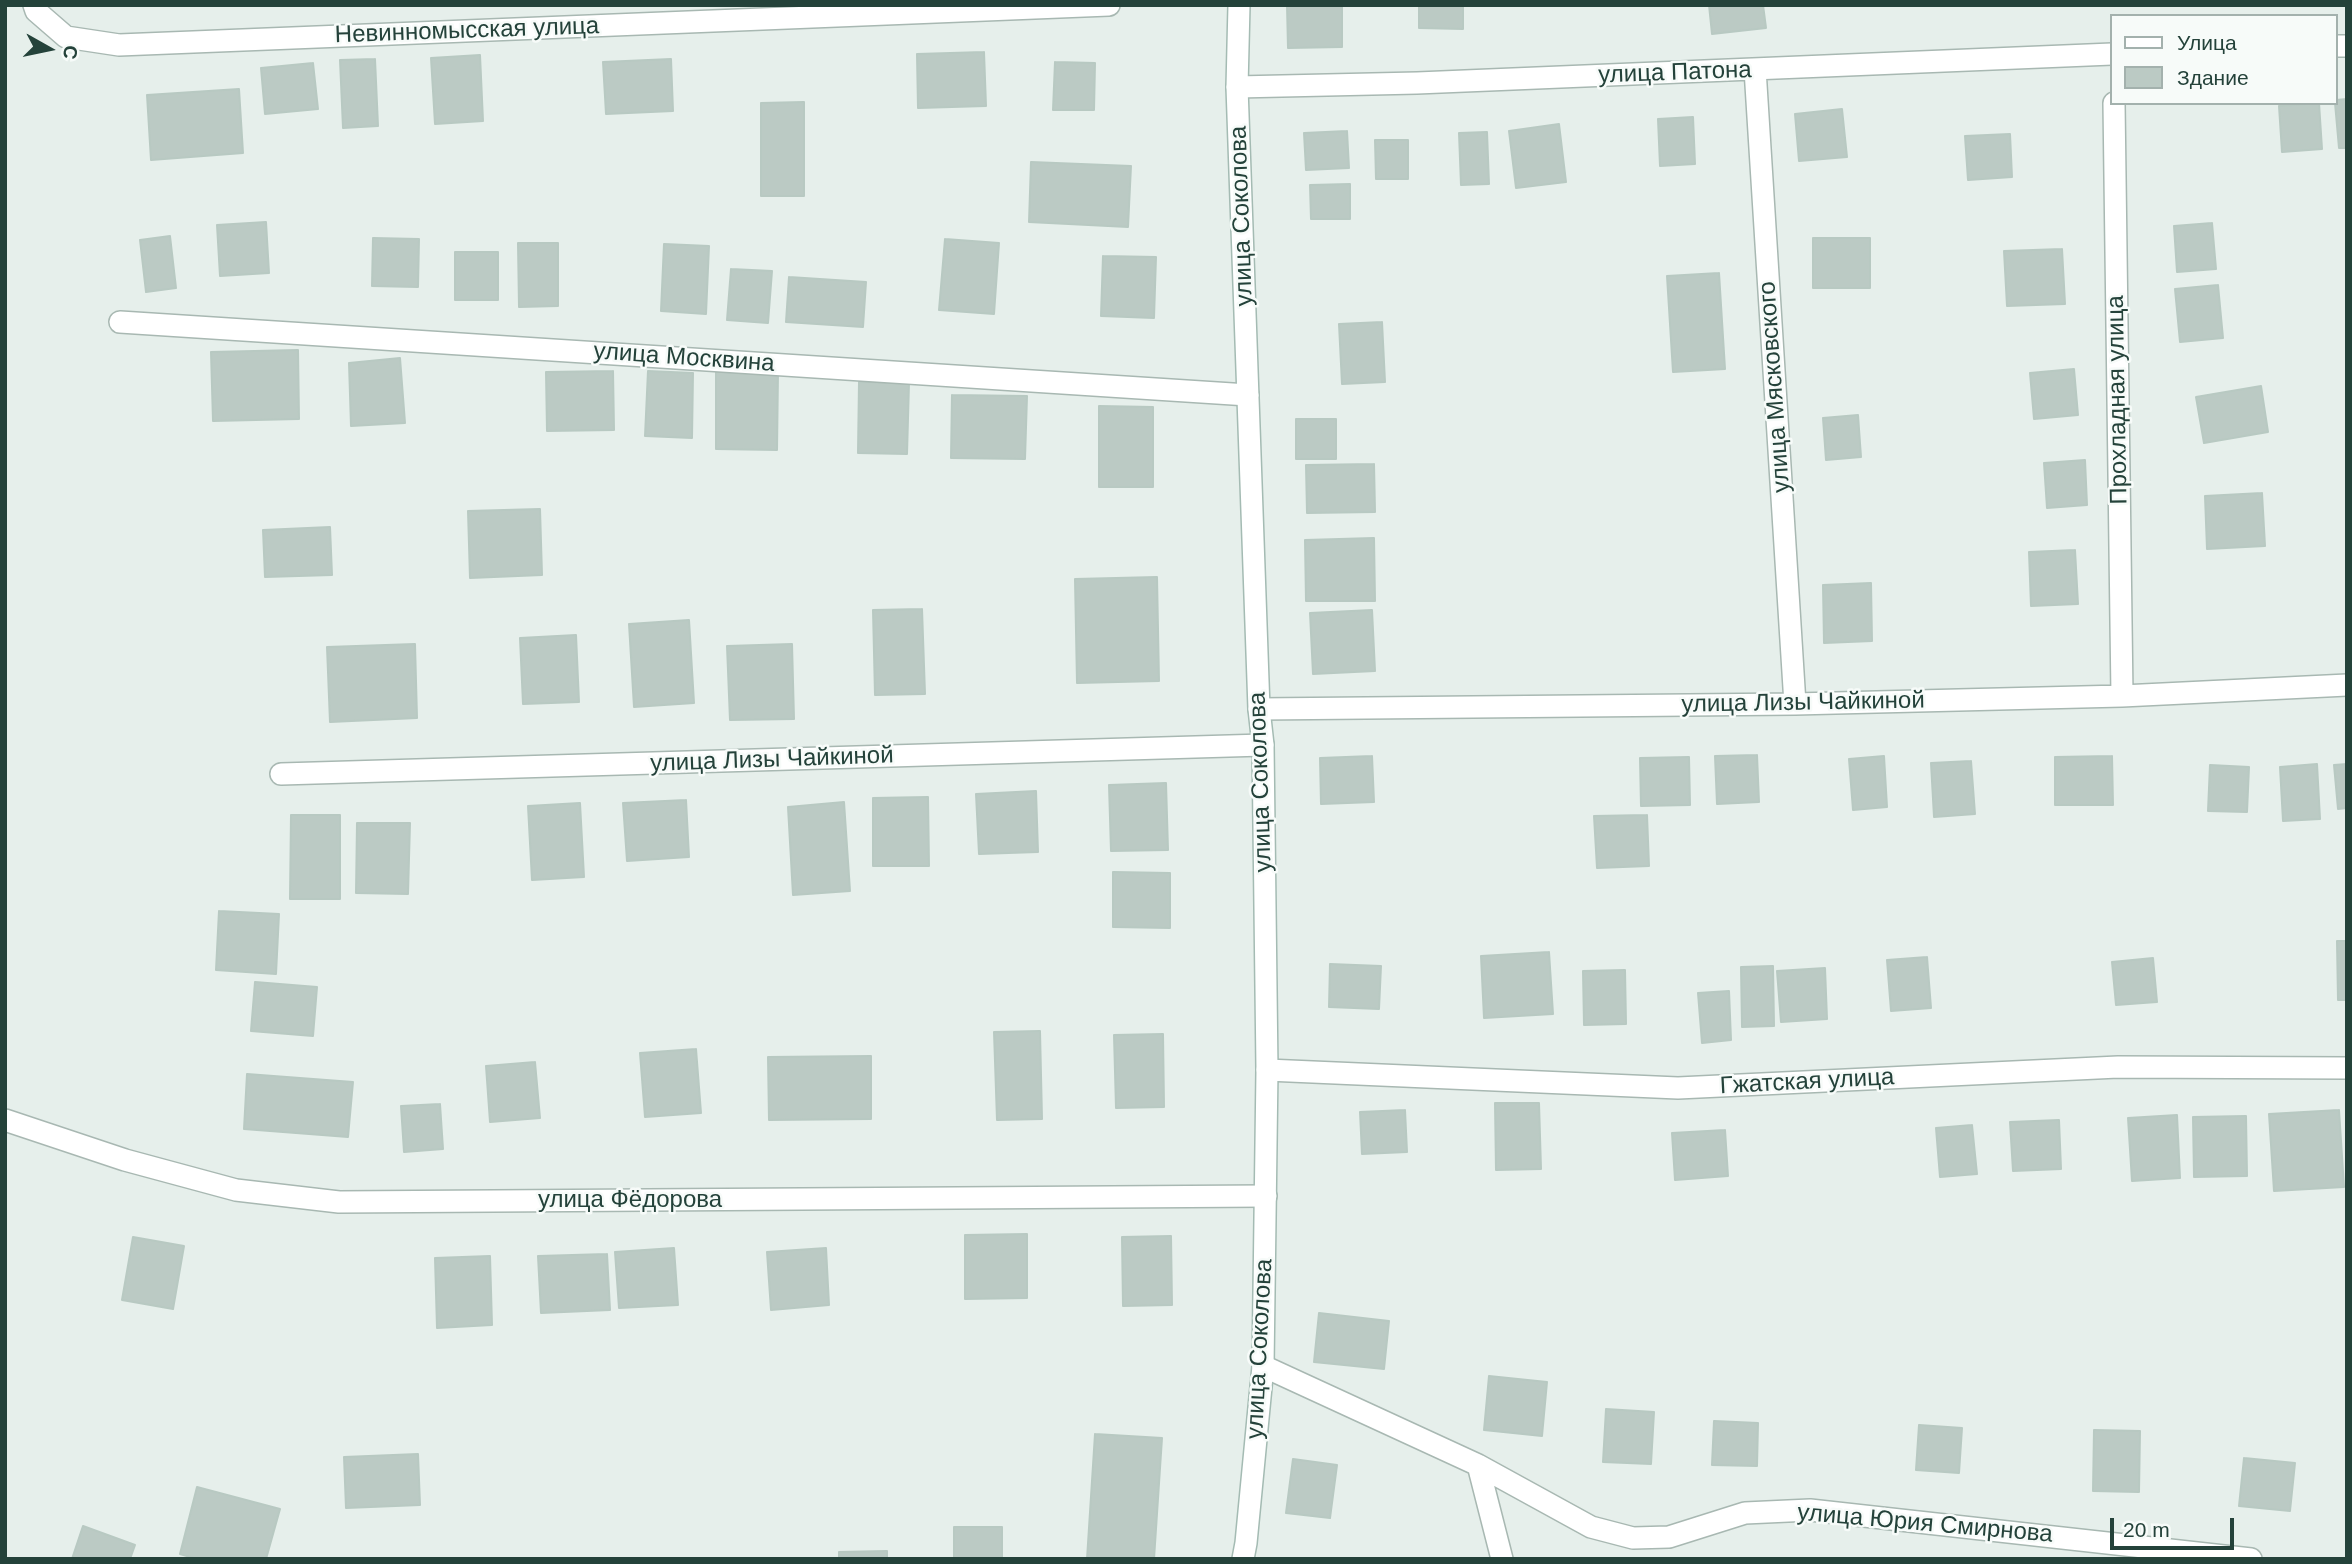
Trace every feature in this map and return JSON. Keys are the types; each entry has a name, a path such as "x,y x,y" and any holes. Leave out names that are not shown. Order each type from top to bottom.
{"street":[{"name":"Невинномысская улица","path":"34,5 36,11 66,37 119,45 1109,5"},
{"name":"улица Соколова","path":"1239,5 1237,87 1259,709 1263,745 1267,1070 1263,1366 1247,1543 1243,1559"},
{"name":"улица Патона","path":"1237,87 1417,83 2110,54"},
{"name":"улица Мясковского","path":"1755,69 1795,704"},
{"name":"Прохладная улица","path":"2114,105 2122,696"},
{"name":"улица Москвина","path":"120,322 1248,395"},
{"name":"улица Лизы Чайкиной","path":"1259,709 1795,704 2122,696 2347,685"},
{"name":"улица Лизы Чайкиной","path":"282,774 1263,745"},
{"name":"Гжатская улица","path":"1267,1070 1678,1088 2118,1067 2347,1068"},
{"name":"улица Фёдорова","path":"5,1120 125,1160 236,1190 339,1202 1266,1196"},
{"name":"улица Юрия Смирнова","path":"1263,1366 1478,1465 1591,1527 1633,1538 1669,1537 1745,1513 1810,1510 2251,1559"},
{"path":"1478,1465 1503,1559"}],"building":[{"path":"1287,5 1342,5 1342,47 1288,48"},
{"path":"1419,5 1463,5 1463,29 1419,28"},
{"path":"1709,5 1763,5 1766,28 1712,34"},
{"path":"984,52 986,106 918,108 917,54"},
{"path":"480,55 483,121 435,124 431,58"},
{"path":"375,59 378,126 343,128 340,60"},
{"path":"671,59 673,111 606,114 603,62"},
{"path":"1055,62 1095,63 1094,110 1053,110"},
{"path":"313,63 318,109 265,114 261,68"},
{"path":"239,89 243,153 151,160 147,95"},
{"path":"2347,99 2347,148 2339,148 2335,105 2338,105 2338,100"},
{"path":"804,102 804,196 761,196 761,103"},
{"path":"2319,105 2322,149 2282,152 2279,106"},
{"path":"1842,109 1847,157 1799,161 1795,114"},
{"path":"1693,117 1695,164 1660,166 1658,119"},
{"path":"1559,124 1566,182 1516,188 1509,131"},
{"path":"1347,131 1349,168 1306,170 1304,133"},
{"path":"1487,132 1489,184 1461,185 1459,133"},
{"path":"2010,134 2012,177 1968,180 1965,136"},
{"path":"1375,140 1408,140 1408,179 1376,179"},
{"path":"1031,162 1131,166 1128,227 1029,222"},
{"path":"1350,184 1350,219 1311,219 1310,185"},
{"path":"266,222 269,273 220,276 217,225"},
{"path":"2212,223 2216,269 2177,272 2174,226"},
{"path":"170,236 176,288 146,292 140,240"},
{"path":"373,238 419,239 418,287 372,286"},
{"path":"1813,238 1870,238 1870,288 1813,288"},
{"path":"945,239 999,243 994,314 939,310"},
{"path":"518,243 558,243 558,306 519,307"},
{"path":"664,244 709,246 706,314 661,311"},
{"path":"2062,249 2065,304 2007,306 2004,251"},
{"path":"455,252 498,252 498,300 455,300"},
{"path":"1103,256 1156,257 1154,318 1101,316"},
{"path":"731,269 772,271 768,323 727,320"},
{"path":"1719,273 1725,369 1673,372 1667,276"},
{"path":"789,277 866,282 863,327 786,322"},
{"path":"2218,285 2223,338 2180,342 2175,289"},
{"path":"1382,322 1385,382 1342,384 1339,324"},
{"path":"298,350 299,419 213,421 211,352"},
{"path":"400,358 405,423 351,426 349,363"},
{"path":"2074,369 2078,415 2034,419 2030,373"},
{"path":"613,371 614,430 547,431 546,372"},
{"path":"648,371 693,373 692,438 645,436"},
{"path":"716,371 778,372 777,450 716,449"},
{"path":"859,382 909,383 907,454 858,453"},
{"path":"2261,386 2268,432 2204,443 2196,397"},
{"path":"952,395 1027,396 1025,459 951,458"},
{"path":"1099,406 1153,407 1153,487 1099,487"},
{"path":"1858,415 1861,457 1826,460 1823,418"},
{"path":"1296,419 1336,419 1336,459 1296,459"},
{"path":"2085,460 2087,505 2047,508 2044,463"},
{"path":"1374,464 1375,512 1307,513 1306,465"},
{"path":"2262,493 2265,546 2207,549 2205,496"},
{"path":"540,509 542,575 470,578 468,511"},
{"path":"330,527 332,575 265,577 263,530"},
{"path":"1374,538 1375,601 1306,601 1305,540"},
{"path":"2075,550 2078,604 2031,606 2029,552"},
{"path":"1157,577 1159,681 1077,683 1075,579"},
{"path":"1871,583 1872,641 1824,643 1823,585"},
{"path":"922,609 925,694 875,695 873,610"},
{"path":"1372,610 1375,671 1313,674 1310,613"},
{"path":"689,620 694,703 634,707 629,624"},
{"path":"576,635 579,702 523,704 520,638"},
{"path":"415,644 417,718 330,722 327,647"},
{"path":"792,644 794,719 730,720 727,646"},
{"path":"1757,755 1759,802 1717,804 1715,756"},
{"path":"1372,756 1374,802 1321,804 1320,758"},
{"path":"1884,756 1887,807 1853,810 1849,759"},
{"path":"2112,756 2113,805 2055,805 2055,757"},
{"path":"1689,757 1690,805 1641,806 1640,758"},
{"path":"1971,761 1975,814 1934,817 1931,763"},
{"path":"2317,764 2320,819 2283,821 2280,767"},
{"path":"2347,764 2347,808 2338,809 2334,765"},
{"path":"2210,765 2249,767 2247,812 2208,811"},
{"path":"1166,783 1168,850 1111,851 1109,785"},
{"path":"1036,791 1038,852 979,854 976,794"},
{"path":"928,797 929,866 873,866 873,798"},
{"path":"686,800 689,857 627,861 623,803"},
{"path":"844,802 850,891 793,895 788,807"},
{"path":"580,803 584,877 532,880 528,806"},
{"path":"291,815 340,815 340,899 290,899"},
{"path":"1647,815 1649,866 1597,868 1594,816"},
{"path":"357,823 410,823 408,894 356,893"},
{"path":"1113,872 1170,873 1170,928 1113,927"},
{"path":"219,911 279,914 276,974 216,970"},
{"path":"2337,941 2347,941 2347,1000 2338,1000"},
{"path":"1549,952 1553,1014 1484,1018 1481,956"},
{"path":"1927,957 1931,1008 1891,1011 1887,960"},
{"path":"2153,958 2157,1002 2116,1005 2112,962"},
{"path":"1330,964 1381,966 1379,1009 1329,1007"},
{"path":"1773,966 1774,1026 1742,1027 1741,967"},
{"path":"1825,968 1827,1019 1781,1022 1777,971"},
{"path":"1625,970 1626,1024 1584,1025 1583,971"},
{"path":"255,982 317,987 313,1036 251,1031"},
{"path":"1729,991 1731,1040 1702,1043 1698,993"},
{"path":"1040,1031 1042,1119 997,1120 994,1032"},
{"path":"1163,1034 1164,1107 1116,1108 1114,1035"},
{"path":"696,1049 701,1113 645,1117 640,1053"},
{"path":"871,1056 871,1119 769,1120 768,1057"},
{"path":"535,1062 540,1118 490,1122 486,1066"},
{"path":"247,1074 353,1082 348,1137 244,1129"},
{"path":"1495,1103 1539,1103 1541,1169 1496,1170"},
{"path":"440,1104 443,1149 404,1152 401,1106"},
{"path":"1405,1110 1407,1152 1362,1154 1360,1112"},
{"path":"2339,1110 2344,1187 2274,1191 2269,1114"},
{"path":"2177,1115 2180,1178 2132,1181 2128,1118"},
{"path":"2246,1116 2247,1176 2194,1177 2193,1117"},
{"path":"2059,1120 2061,1169 2013,1171 2010,1122"},
{"path":"1972,1125 1977,1174 1940,1177 1936,1128"},
{"path":"1725,1130 1728,1176 1675,1180 1672,1133"},
{"path":"1027,1234 1027,1298 965,1299 965,1235"},
{"path":"1171,1236 1172,1305 1123,1306 1122,1237"},
{"path":"133,1237 184,1246 173,1309 122,1300"},
{"path":"674,1248 678,1305 619,1308 615,1252"},
{"path":"826,1248 829,1305 771,1310 767,1252"},
{"path":"607,1254 610,1310 541,1313 538,1256"},
{"path":"490,1256 492,1325 437,1328 435,1258"},
{"path":"1319,1313 1389,1321 1384,1369 1314,1362"},
{"path":"1489,1376 1547,1382 1542,1436 1484,1430"},
{"path":"1606,1409 1654,1412 1651,1464 1603,1462"},
{"path":"1714,1421 1758,1423 1757,1466 1712,1465"},
{"path":"1919,1425 1962,1428 1959,1473 1916,1470"},
{"path":"2094,1430 2140,1431 2139,1492 2093,1491"},
{"path":"1095,1434 1162,1438 1154,1559 1087,1559"},
{"path":"418,1454 420,1505 346,1508 344,1457"},
{"path":"2244,1458 2295,1463 2290,1511 2239,1506"},
{"path":"1293,1459 1337,1465 1330,1518 1286,1513"},
{"path":"197,1487 280,1509 266,1559 197,1559 180,1554"},
{"path":"83,1526 135,1545 130,1559 72,1559"},
{"path":"954,1527 1002,1527 1002,1559 954,1559"},
{"path":"887,1551 887,1559 839,1559 839,1552"}]}
